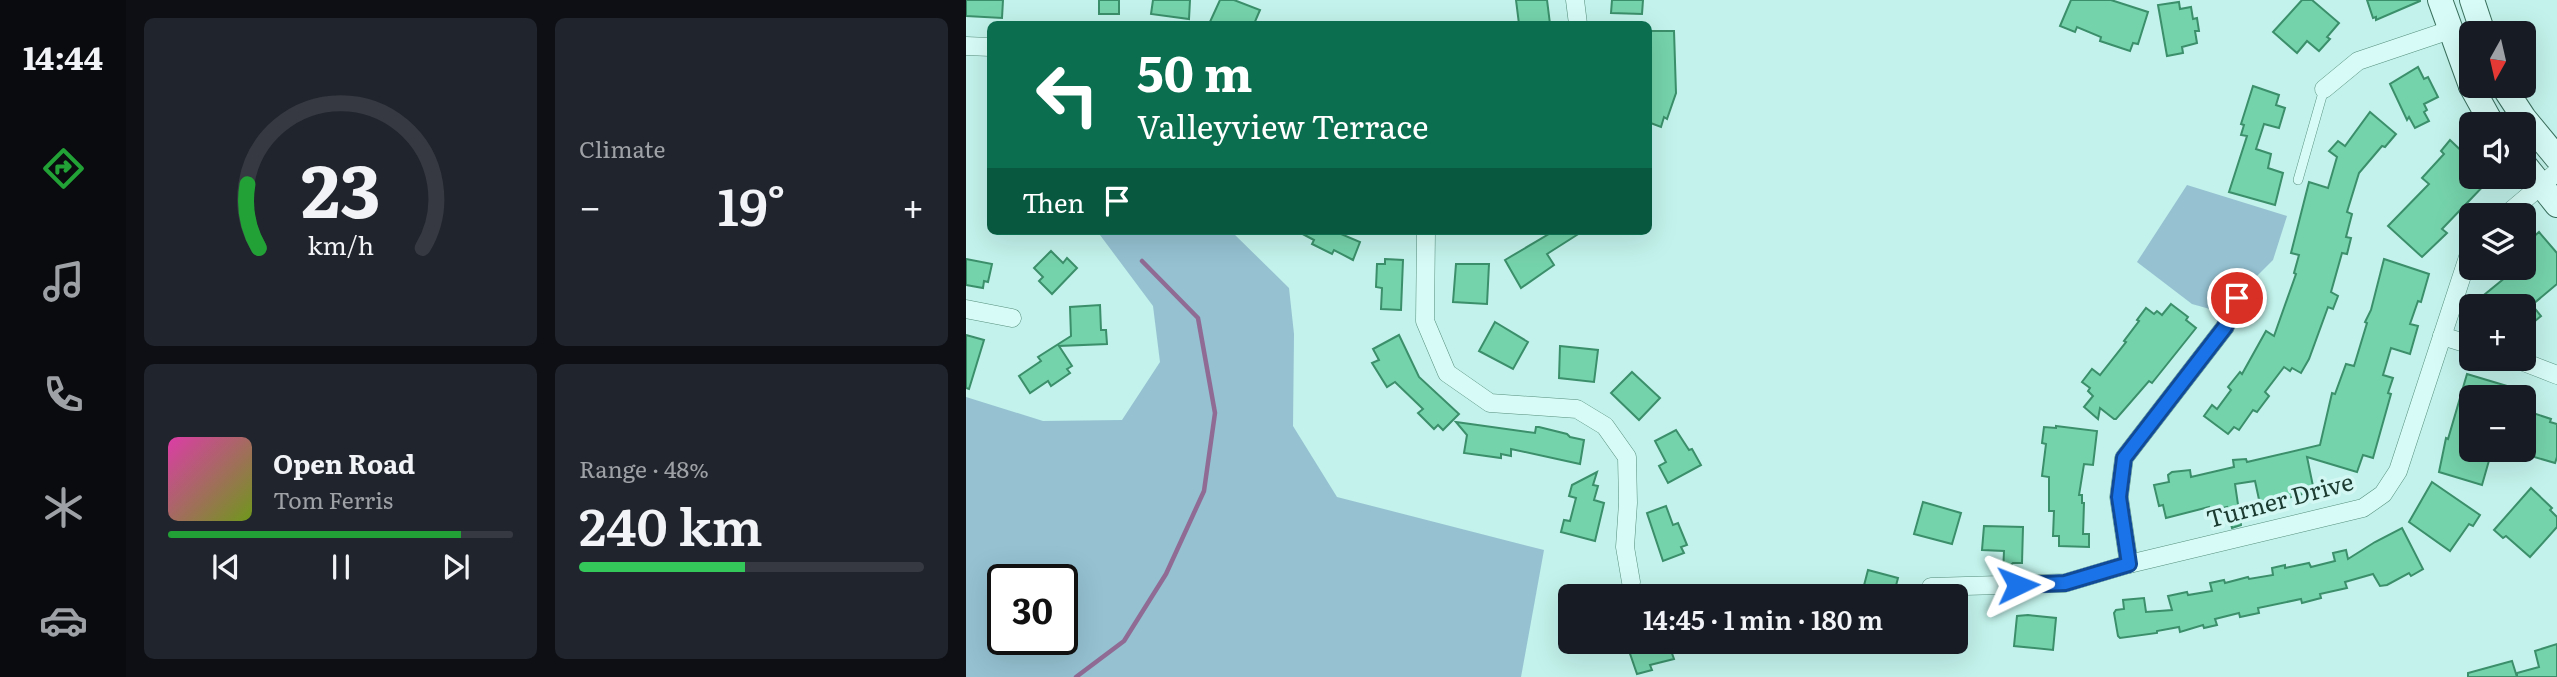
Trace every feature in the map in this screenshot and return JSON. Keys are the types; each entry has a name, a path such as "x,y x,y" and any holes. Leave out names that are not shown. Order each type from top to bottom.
{"main road":[{"path":"2440,0 2459,54"},
{"path":"2472,0 2479,21"},
{"path":"2510,98 2557,158"},
{"path":"2549,179 2557,205"}],"street":[{"path":"1575,0 1578,21"},
{"path":"2324,89 2358,61 2450,30"},
{"path":"966,46 987,47"},
{"path":"2520,203 2549,179"},
{"path":"1426,235 1425,321 1447,373 1490,403 1577,409 1605,426 1627,457 1625,547 1630,582"},
{"name":"Turner Drive","path":"1968,586 2065,583 2129,564 2363,508 2384,494 2398,471 2460,280"},
{"path":"2129,564 2119,497 2124,458 2225,327 2237,298"},
{"path":"966,309 1012,318"},
{"path":"2442,336 2459,341"},
{"path":"2536,367 2557,375"}],"lane":[{"path":"2298,180 2324,89"}],"shaded area":[{"path":"2187,185 2287,216 2273,260 2253,280 2236,277 2224,282 2218,293 2217,311 2192,304 2137,262"},
{"path":"1100,235 1235,235 1289,288 1294,334 1293,426 1337,497 1544,550 1521,677 966,677 966,397 1043,421 1122,420 1160,362 1153,306"}],"building":[{"path":"966,0 1003,0 1002,18 966,16"},
{"path":"1099,0 1119,0 1119,14 1099,14"},
{"path":"1153,0 1190,0 1189,19 1151,14"},
{"path":"1220,0 1234,0 1260,10 1255,21 1210,21"},
{"path":"1516,0 1547,0 1550,21 1519,21"},
{"path":"1612,0 1643,0 1642,14 1611,13"},
{"path":"2071,0 2111,0 2148,12 2138,44 2133,43 2130,51 2100,41 2101,37 2077,27 2075,32 2060,26"},
{"path":"2302,0 2312,0 2339,23 2319,51 2307,41 2297,53 2273,32"},
{"path":"2367,0 2420,0 2420,1 2376,20"},
{"path":"2179,2 2180,9 2191,7 2193,19 2197,18 2197,43 2182,47 2183,53 2167,56 2158,5"},
{"path":"1652,31 1674,31 1676,93 1667,119 1664,117 1661,127 1652,124"},
{"path":"2418,67 2424,79 2428,77 2438,97 2424,104 2427,110 2424,112 2429,121 2415,128 2409,117 2407,120 2390,84"},
{"path":"2253,86 2279,95 2276,105 2285,108 2279,128 2264,124 2256,149 2271,154 2268,168 2283,173 2275,205 2229,192 2247,136 2241,135 2244,125 2241,124"},
{"path":"2370,112 2396,134 2359,173 2347,212 2352,214 2346,237 2351,238 2347,254 2342,253 2331,292 2338,296 2333,309 2328,307 2309,359 2301,373 2284,367 2265,392 2269,396 2257,412 2253,410 2239,430 2234,427 2228,434 2204,416 2212,405 2217,409 2231,390 2228,387 2240,372 2242,374 2266,331 2274,336 2296,274 2294,273 2299,255 2291,253 2309,182 2328,188 2337,157 2329,151 2338,141 2345,146"},
{"path":"2450,140 2459,149 2459,189 2480,189 2467,203 2459,203 2459,211 2442,229 2447,233 2422,257 2388,226 2429,184 2422,178 2444,154 2441,151"},
{"path":"2539,232 2557,253 2557,284 2536,302 2536,294 2485,294 2502,280 2536,280 2536,235"},
{"path":"1305,235 1343,235 1360,242 1353,260 1334,250 1332,254 1312,244 1314,240"},
{"path":"1547,235 1577,235 1547,254 1554,265 1521,288 1505,260"},
{"path":"1051,251 1063,263 1067,258 1077,268 1052,294 1039,281 1043,277 1034,268"},
{"path":"966,259 992,264 988,282 984,281 983,288 966,285"},
{"path":"1385,259 1403,260 1401,310 1381,309 1382,288 1376,287 1377,264 1385,264"},
{"path":"2384,259 2429,274 2421,302 2418,301 2410,324 2418,326 2410,354 2391,348 2383,375 2393,378 2388,393 2391,394 2373,458 2363,455 2357,472 2307,457 2314,491 2260,504 2255,481 2235,484 2241,525 2232,528 2227,507 2210,511 2209,507 2166,518 2163,505 2159,506 2154,485 2169,482 2168,475 2172,472 2190,470 2191,477 2234,467 2233,460 2246,459 2247,462 2320,445 2332,393 2335,394 2346,364 2354,366"},
{"path":"1456,264 1489,264 1487,304 1453,302"},
{"path":"2171,304 2188,317 2186,320 2196,328 2152,383 2149,381 2116,419 2100,408 2098,419 2084,407 2093,396 2088,391 2090,388 2082,382 2092,369 2100,375 2126,342 2124,341 2146,308 2154,314 2157,311 2162,315"},
{"path":"1100,305 1101,330 1106,330 1107,344 1059,346 1072,366 1067,369 1070,373 1051,386 1048,381 1030,393 1019,376 1041,361 1038,357 1071,336 1070,307"},
{"path":"1495,322 1528,342 1513,369 1479,351"},
{"path":"966,335 984,340 969,389 966,388"},
{"path":"1399,335 1419,377 1459,414 1443,430 1438,425 1434,429 1418,413 1423,409 1395,382 1387,387 1372,363 1379,360 1373,349"},
{"path":"1560,346 1598,350 1594,382 1559,378"},
{"path":"1632,372 1660,398 1639,420 1611,393"},
{"path":"2467,374 2504,385 2464,385"},
{"path":"2459,401 2459,462 2489,462 2482,485 2439,472 2446,438 2448,439"},
{"path":"2536,414 2557,424 2555,463 2536,457"},
{"path":"1456,422 1535,433 1536,427 1539,427 1567,434 1584,440 1580,464 1511,449 1511,456 1501,454 1501,458 1464,453 1467,435"},
{"path":"2044,427 2097,431 2093,465 2084,464 2079,495 2082,495 2084,503 2083,534 2089,534 2089,547 2059,546 2059,536 2053,536 2054,511 2049,511 2049,477 2042,476 2046,444 2042,443"},
{"path":"1676,430 1701,465 1668,483 1659,466 1666,462 1655,441"},
{"path":"1597,472 1593,485 1598,486 1594,500 1604,503 1595,541 1561,532 1564,520 1570,521 1576,498 1569,496 1572,485"},
{"path":"2432,482 2480,515 2473,526 2469,524 2450,551 2409,522"},
{"path":"2531,488 2552,508 2550,510 2557,517 2557,527 2530,557 2506,536 2503,538 2494,530"},
{"path":"1923,502 1961,513 1952,544 1914,534"},
{"path":"1666,506 1673,525 1678,523 1687,545 1681,547 1684,553 1663,561 1647,513"},
{"path":"1984,526 2023,527 2022,563 2013,563 2003,572 2004,551 1982,550"},
{"path":"2402,528 2423,569 2411,576 2409,573 2380,586 2373,574 2345,582 2347,588 2320,594 2321,598 2302,603 2301,599 2258,608 2259,613 2240,617 2239,613 2215,619 2217,625 2204,628 2203,625 2180,632 2179,627 2157,633 2120,638 2118,636 2114,613 2124,609 2123,600 2144,598 2146,612 2172,610 2168,596 2212,591 2210,583 2224,580 2225,583 2248,577 2273,575 2272,568 2285,565 2285,568 2309,563 2311,567 2335,561 2333,553 2346,550 2348,559"},
{"path":"1868,570 1898,578 1896,584 1864,584"},
{"path":"2017,616 2056,618 2053,650 2014,646"},
{"path":"2557,644 2557,677 2517,677 2517,673 2539,667 2535,651"},
{"path":"1630,654 1672,654 1674,659 1650,665 1652,670 1637,674"},
{"path":"2512,661 2517,677 2468,677 2468,673"}],"waterway":[{"path":"1076,677 1124,641 1166,574 1204,491 1215,413 1198,318 1142,261"}],"route":[{"path":"2018,585 2065,583 2129,564 2119,497 2124,458 2225,327 2237,298"}]}
